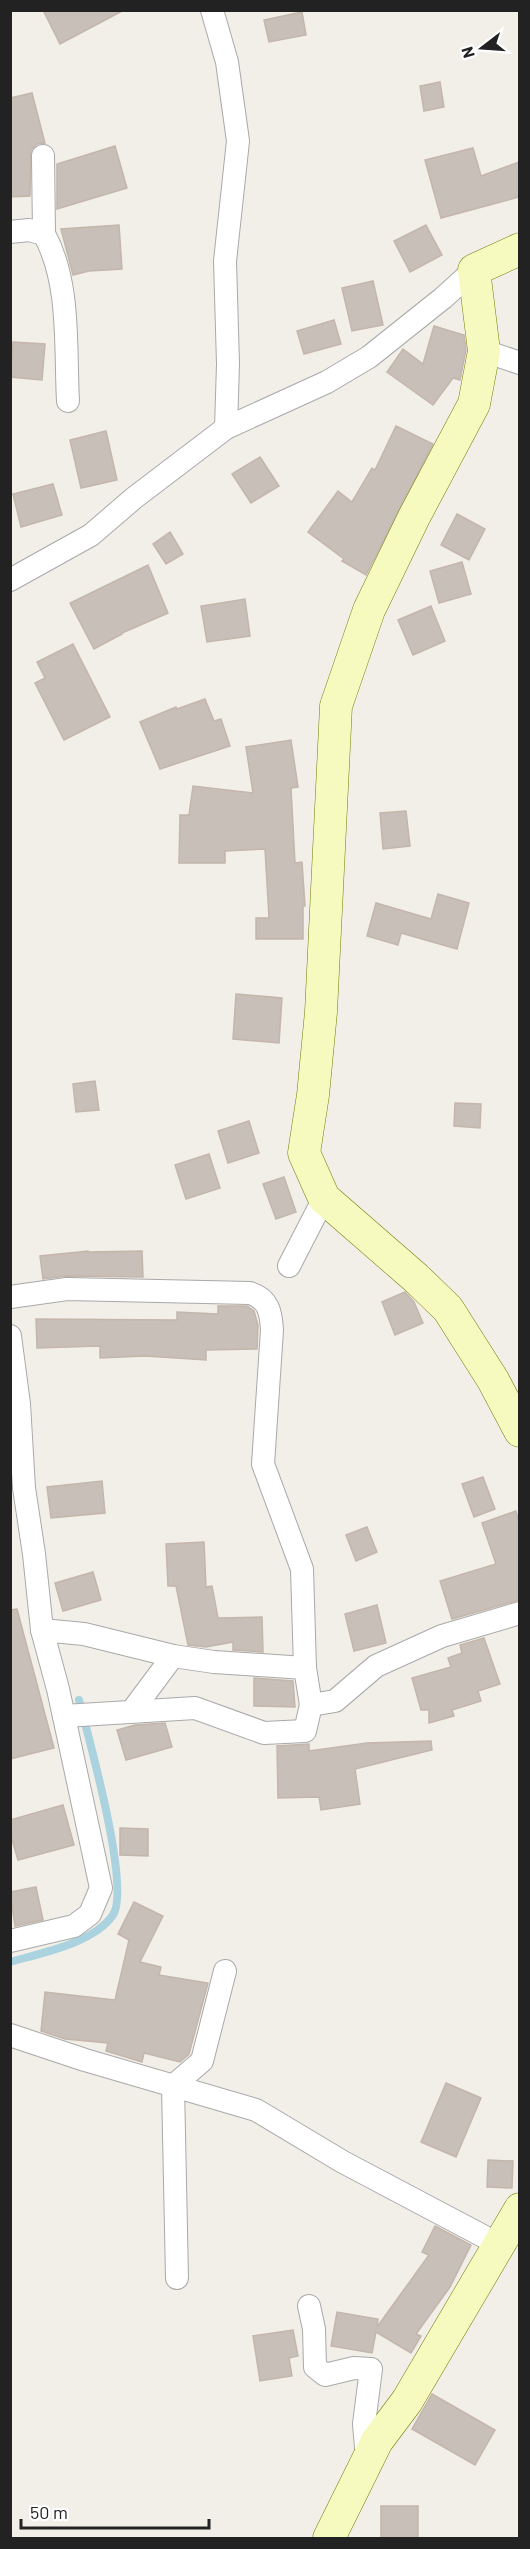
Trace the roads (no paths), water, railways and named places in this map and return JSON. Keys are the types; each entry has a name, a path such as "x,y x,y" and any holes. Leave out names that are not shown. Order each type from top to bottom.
{"main road":[{"path":"519,249 474,270 484,351 474,404 369,610 336,706 321,1012 313,1095 304,1153 324,1198 448,1309 493,1380 519,1431"},
{"path":"329,2538 377,2441 407,2401 519,2209"}],"street":[{"path":"212,10 227,62 238,141 225,261 228,364 226,428"},
{"path":"43,156 44,234 52,249 63,309 68,401"},
{"path":"10,232 30,230 44,234"},
{"path":"10,580 91,535 134,498 226,428 327,382 369,357 474,270"},
{"path":"484,351 519,363"},
{"path":"289,1266 324,1198"},
{"path":"10,1297 67,1290 250,1293 266,1302 271,1312 272,1330 263,1464 302,1569 305,1668 311,1705 305,1731 264,1733 195,1708 64,1716"},
{"path":"10,1336 19,1404 24,1488 42,1630 64,1716 101,1888 90,1914 75,1926 10,1941"},
{"path":"311,1705 335,1701 376,1666 442,1636 519,1613"},
{"path":"42,1630 84,1634 173,1656 214,1662 305,1668"},
{"path":"132,1711 173,1656"},
{"path":"173,2086 202,2061 225,1971"},
{"path":"10,2035 256,2110 343,2162 500,2245"},
{"path":"173,2086 177,2278"},
{"path":"309,2306 314,2328 315,2367 325,2375 354,2368 371,2369 364,2424 367,2461"}],"waterway":[{"path":"10,1962 80,1940 104,1925 113,1915 117,1899 113,1844 79,1700"}]}
